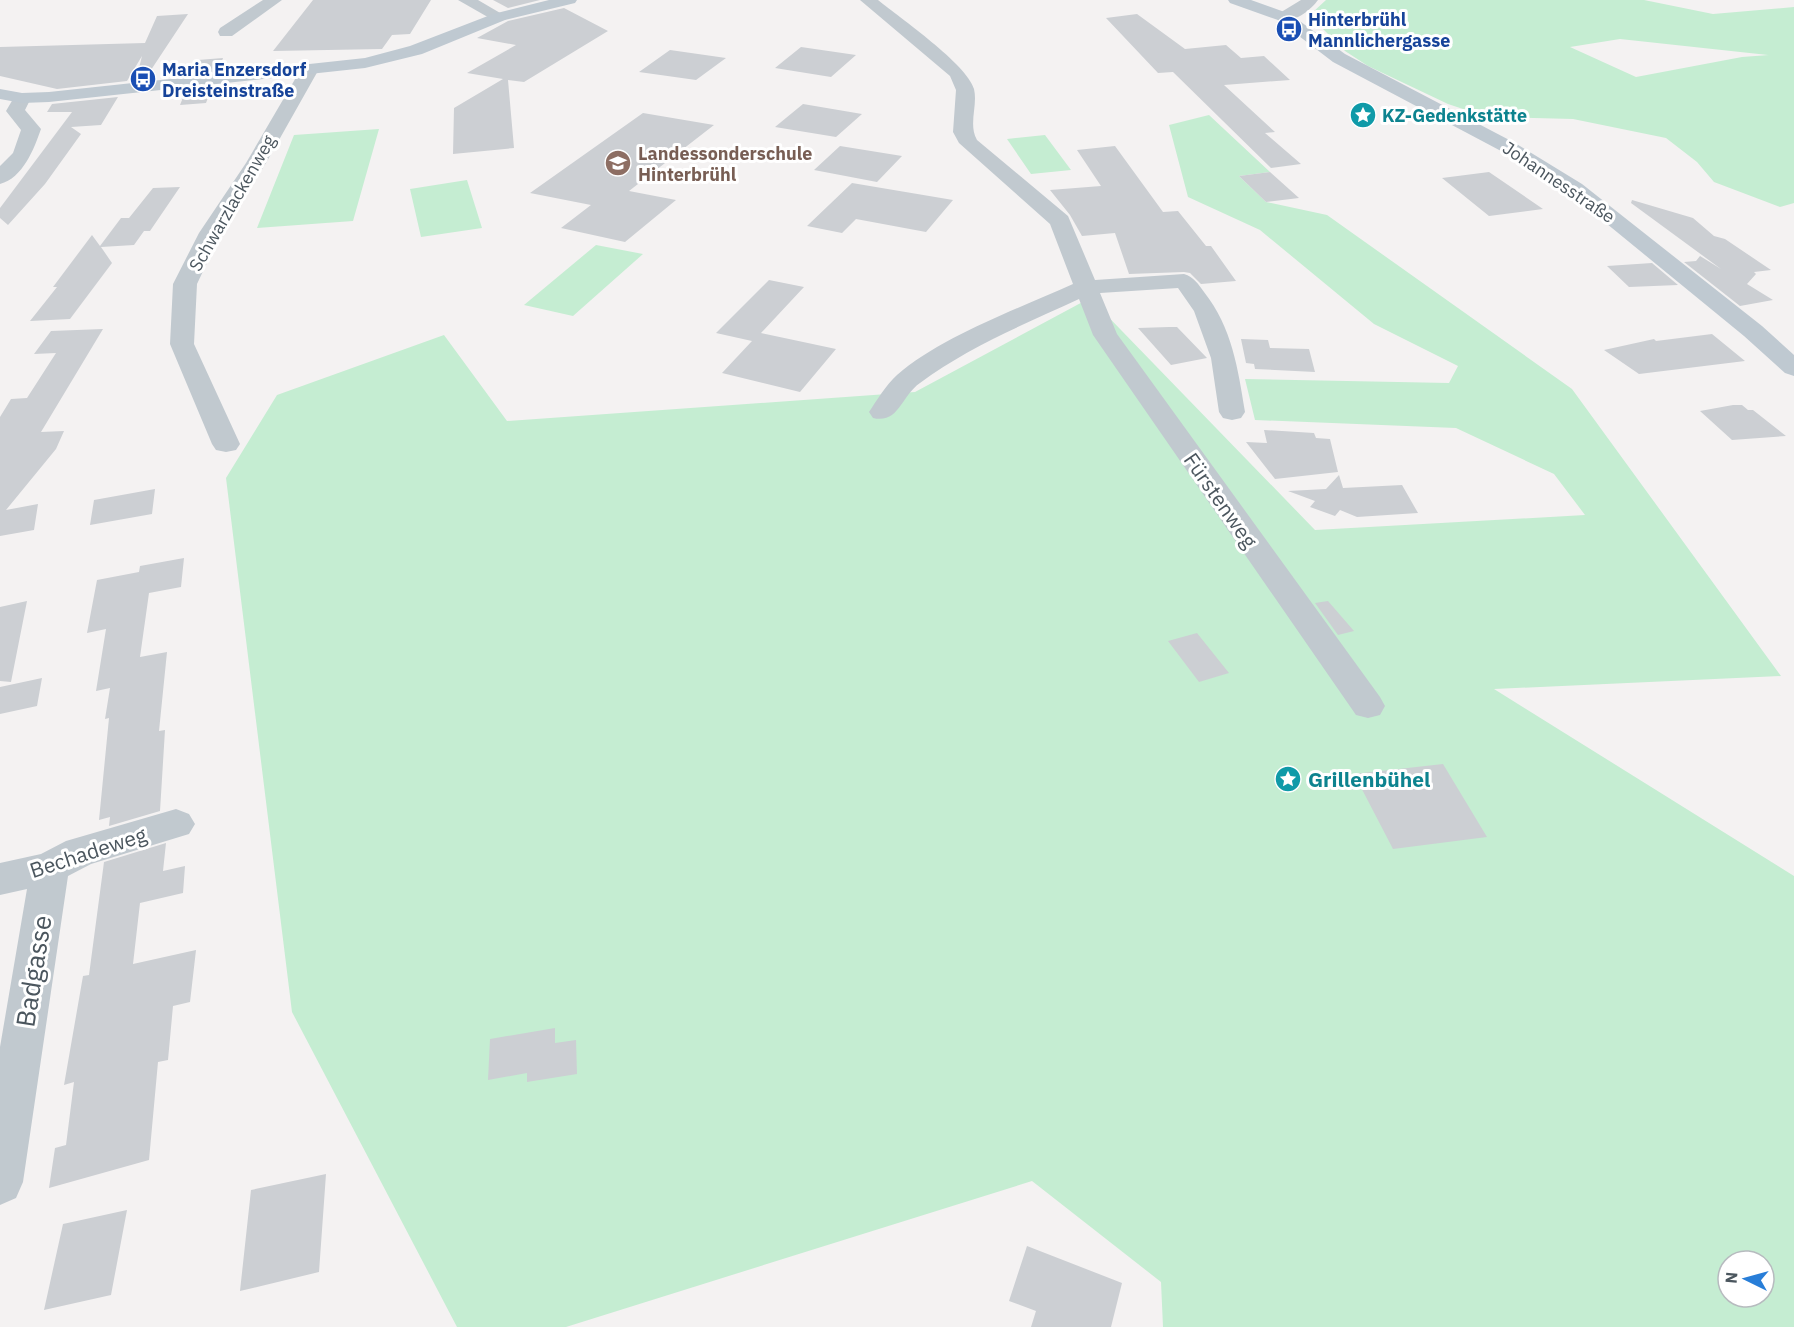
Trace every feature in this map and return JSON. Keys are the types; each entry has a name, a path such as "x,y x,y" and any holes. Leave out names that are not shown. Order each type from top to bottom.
{"main road":[{"path":"0,94 22,98 310,69 389,58 416,50 499,17 569,0"},
{"name":"Johannesstraße","path":"1236,0 1284,17 1339,58 1508,147 1575,188 1753,331 1794,368"}],"street":[{"path":"226,32 274,0"},
{"path":"466,0 499,17"},
{"name":"Fürstenweg","path":"868,0 958,74 965,90 963,132 969,143 1060,221 1105,335 1368,706"},
{"path":"1284,17 1303,7 1310,0"},
{"name":"Schwarzlackenweg","path":"226,444 182,344 185,284 210,234 256,163 310,69"},
{"path":"0,178 22,155 31,129 15,111 22,98"},
{"path":"882,412 907,380 926,368 971,341 1086,286 1184,281 1206,309 1224,358 1232,412"},
{"name":"Bechadeweg","path":"0,879 50,868 79,852 176,824"},
{"name":"Badgasse","path":"0,1182 50,868"}],"green space":[{"path":"1326,0 1644,0 1713,14 1794,7 1794,203 1780,207 1714,182 1697,162 1666,138 1573,119 1487,117 1448,104 1368,66 1345,51 1312,18 1313,12","holes":["1620,39 1769,55 1742,57 1636,77 1570,47"]},
{"path":"1209,115 1270,172 1239,176 1266,202 1327,215 1572,389 1781,676 1494,689 1794,876 1794,1327 1163,1327 1161,1282 1032,1181 566,1327 457,1327 292,1012 226,478 277,395 444,335 507,421 915,392 1090,298 1315,530 1585,515 1554,474 1456,428 1255,420 1245,379 1449,383 1458,366 1374,324 1260,230 1188,197 1169,125"},
{"path":"379,129 353,221 257,228 294,135"},
{"path":"1045,135 1071,170 1031,174 1007,139"},
{"path":"467,180 482,228 421,237 410,189"},
{"path":"596,245 643,254 573,316 524,305"}],"building":[{"path":"313,0 431,0 410,34 392,35 382,49 273,51"},
{"path":"493,0 540,0 508,8"},
{"path":"564,8 608,31 524,82 508,80 514,148 453,154 454,108 503,79 467,73 516,45 477,38 508,21"},
{"path":"188,14 145,79 136,80 142,56 127,81 57,89 0,76 0,47 145,43 157,16"},
{"path":"1137,14 1185,49 1226,45 1241,58 1264,56 1290,80 1224,85 1275,132 1265,133 1301,164 1271,168 1173,72 1158,73 1106,18"},
{"path":"801,47 856,55 831,77 775,68"},
{"path":"670,50 726,58 696,80 639,72"},
{"path":"223,58 218,72 192,74 198,60"},
{"path":"212,87 206,103 180,105 186,90"},
{"path":"118,97 101,125 71,127 81,134 45,184 8,225 0,218 0,208 72,112 47,112 52,104"},
{"path":"803,104 862,114 836,137 775,127"},
{"name":"Landessonderschule Hinterbrühl","path":"643,113 714,125 629,191 676,200 625,242 561,228 591,205 530,193"},
{"path":"840,146 902,156 877,182 814,170"},
{"path":"1115,146 1163,212 1178,211 1206,246 1211,246 1236,281 1201,284 1190,273 1184,272 1129,274 1115,233 1082,236 1070,215 1050,190 1101,186 1077,150"},
{"path":"1270,172 1299,198 1266,202 1239,176"},
{"path":"1489,172 1543,209 1489,216 1442,178"},
{"path":"852,183 953,200 926,232 856,219 842,233 807,226"},
{"path":"180,187 150,231 144,231 134,245 101,247 112,263 70,319 30,321 57,287 53,287 92,235 100,246 121,218 129,218 153,188"},
{"path":"1632,200 1693,218 1714,236 1725,239 1771,270 1754,272 1756,274 1747,284 1773,300 1740,306 1684,262 1696,261 1700,256 1721,269 1631,203"},
{"path":"1652,263 1678,285 1629,287 1607,266"},
{"path":"769,280 804,287 761,333 836,349 800,392 722,373 752,341 716,333"},
{"path":"1177,327 1207,358 1171,365 1138,328"},
{"path":"103,329 41,432 64,431 56,449 6,510 38,504 34,530 0,536 0,417 11,399 27,398 56,353 34,354 51,331"},
{"path":"1712,334 1745,361 1639,374 1604,350 1654,339 1656,341"},
{"path":"1241,339 1268,340 1270,348 1309,349 1315,372 1255,369 1254,364 1246,363"},
{"path":"1742,405 1748,410 1753,410 1786,436 1732,440 1700,411"},
{"path":"1264,430 1314,433 1316,438 1330,439 1338,472 1275,479 1246,442 1267,443"},
{"path":"1339,475 1343,488 1402,485 1418,513 1357,517 1340,510 1335,516 1310,507 1315,501 1288,491 1326,489"},
{"path":"155,489 152,514 90,525 94,500"},
{"path":"184,558 181,587 149,593 140,657 167,652 159,731 165,730 160,811 109,826 110,817 99,820 109,718 105,719 110,688 96,691 106,629 87,633 97,580 139,572 140,566"},
{"path":"27,601 11,682 0,681 0,607"},
{"path":"1328,601 1354,631 1338,635 1315,603"},
{"path":"1197,633 1229,673 1199,682 1168,641"},
{"path":"42,678 37,706 0,714 0,687"},
{"path":"1443,764 1487,837 1393,849 1354,774"},
{"path":"166,843 163,871 185,866 183,893 140,903 133,964 196,950 190,1002 173,1006 168,1060 158,1062 149,1160 49,1188 55,1148 66,1145 74,1082 64,1085 83,976 89,975 104,862"},
{"path":"555,1028 555,1043 576,1040 577,1074 527,1082 527,1073 488,1080 490,1039"},
{"path":"326,1174 319,1272 240,1291 251,1190"},
{"path":"127,1210 111,1295 44,1310 63,1224"},
{"path":"1027,1246 1122,1283 1111,1327 1031,1327 1036,1311 1009,1301"}],"place":[{"name":"Hinterbrühl Mannlichergasse","path":"1289,29"},
{"name":"Maria Enzersdorf Dreisteinstraße","path":"143,79"},
{"name":"KZ-Gedenkstätte","path":"1363,115"},
{"name":"Landessonderschule Hinterbrühl","path":"618,163"},
{"name":"Grillenbühel","path":"1288,779"}]}
